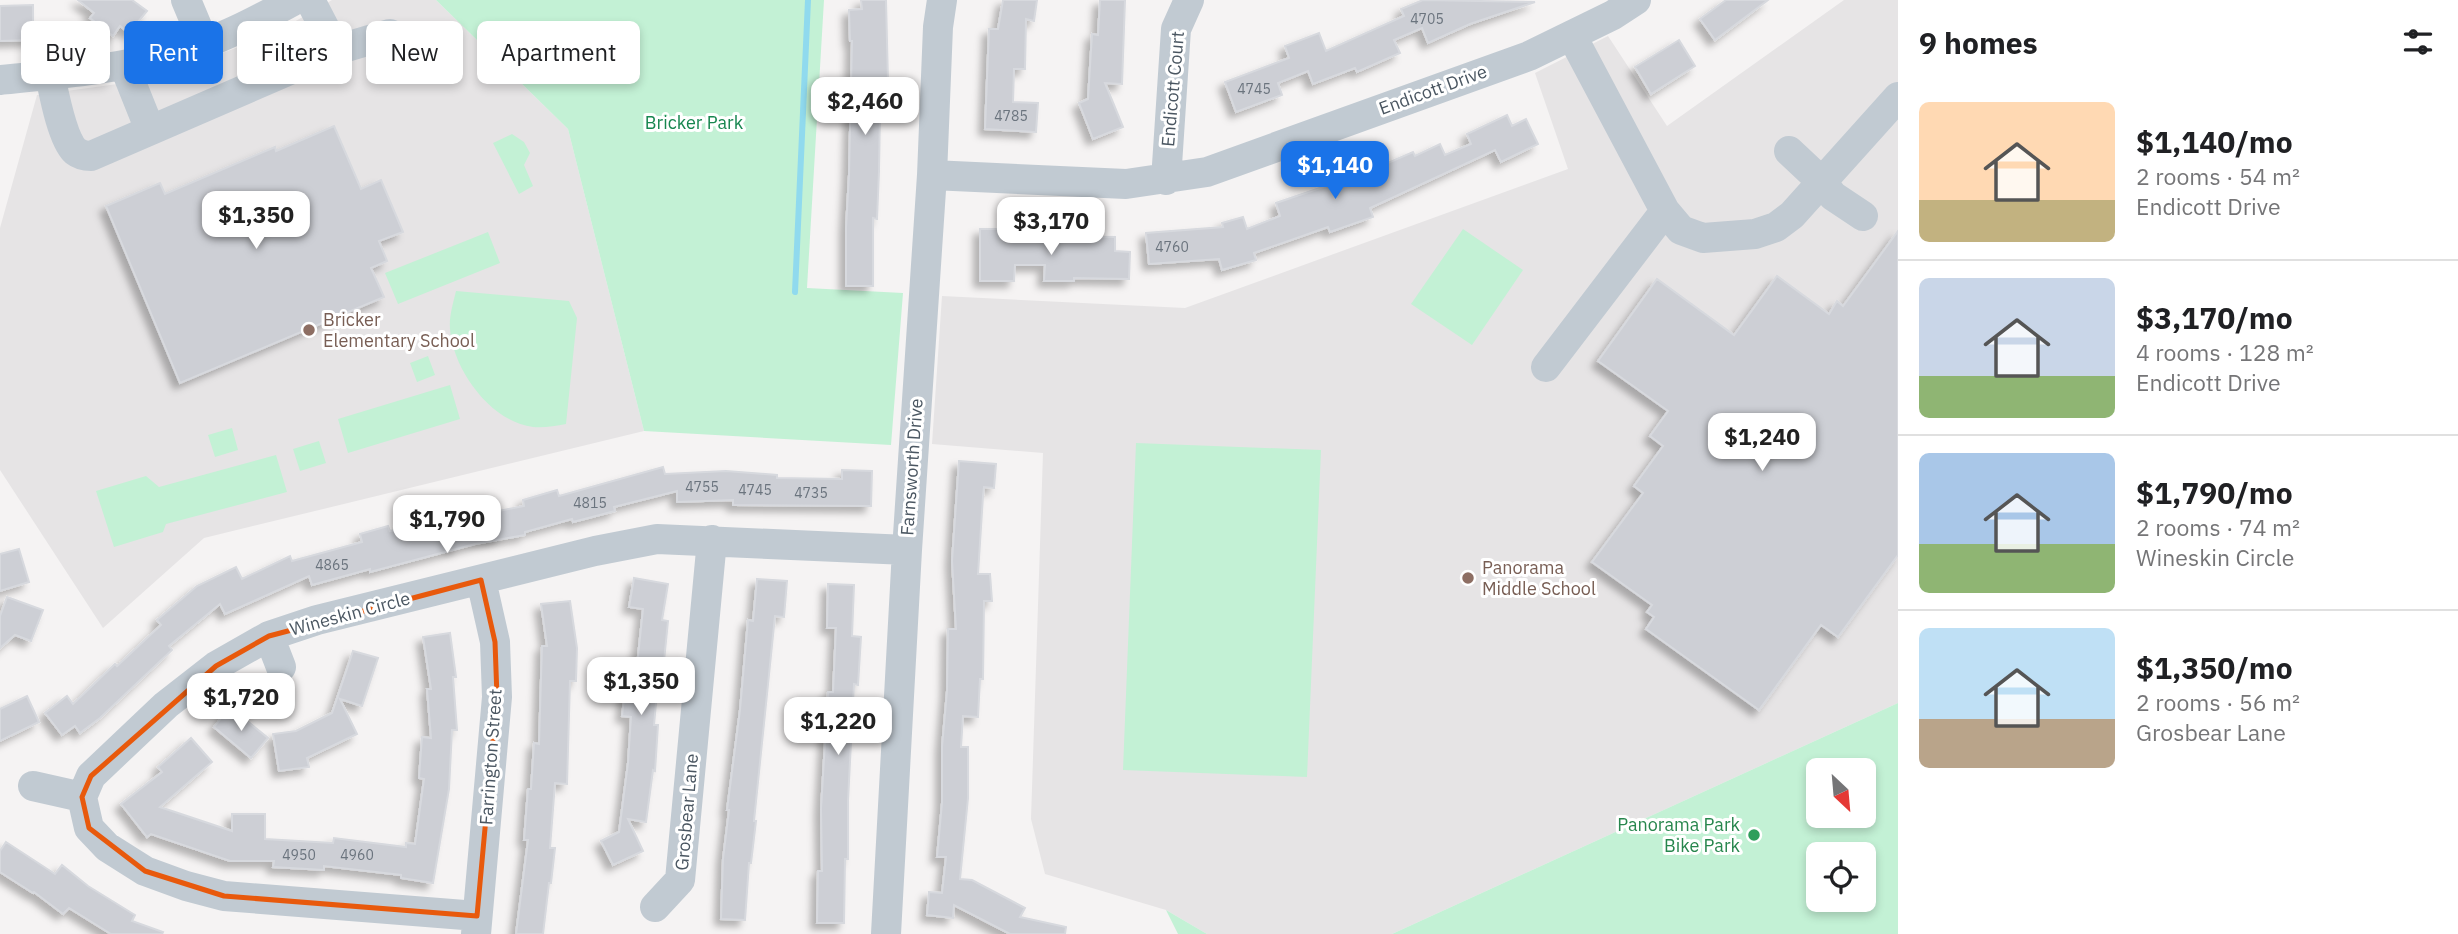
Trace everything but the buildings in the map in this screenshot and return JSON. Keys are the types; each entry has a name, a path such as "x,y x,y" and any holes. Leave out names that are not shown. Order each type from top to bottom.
{"street":[{"path":"186,0 195,21"},
{"path":"223,34 295,0"},
{"path":"310,0 321,21"},
{"name":"Farnsworth Drive","path":"886,934 906,550 932,175 938,27 942,0"},
{"name":"Endicott Court","path":"1166,180 1176,29 1189,0"},
{"name":"Endicott Drive","path":"932,175 1126,184 1207,172 1529,56 1572,37 1636,0"},
{"path":"1572,37 1665,211 1681,230 1703,238 1755,234 1776,228 1792,215 1898,96"},
{"path":"110,67 124,65"},
{"path":"0,80 21,78"},
{"path":"52,84 56,107 70,144 83,156 91,156 257,84"},
{"path":"132,84 150,130"},
{"path":"1789,151 1833,196 1863,216"},
{"path":"1546,368 1665,211"},
{"name":"Wineskin Circle","path":"82,797 91,776 166,705 216,666 269,636 317,620 595,551 657,539 906,550"},
{"name":"Grosbear Lane","path":"655,907 680,880 712,540"},
{"name":"Farrington Street","path":"476,925 497,697 495,642 481,580"},
{"path":"269,636 281,667"},
{"path":"33,786 82,797 89,828 107,847 145,871 186,887 224,896 476,925"}],"highlighted area":[{"path":"481,580 495,642 497,697 477,916 224,896 145,871 89,828 82,797 91,776 216,666 269,636"}],"shaded area":[{"name":"Bricker Elementary School","path":"332,0 436,0 457,21 366,21 366,84 463,84 463,26 477,40 477,84 522,84 568,129 644,431 204,538 103,628 0,470 0,228 37,95 124,83 223,84 223,53 237,47 237,84 352,84 352,21 296,21"},
{"name":"Panorama Middle School","path":"1844,0 1898,0 1898,703 1392,934 1207,934 1166,910 1045,874 1031,819 1043,453 932,444 942,296 1185,308 1568,169 1535,73 1608,36 1667,126"}],"green space":[{"name":"Bricker Park","path":"436,0 824,0 807,288 903,293 891,445 644,431 568,129 522,84 640,84 640,21 477,21 477,40 463,26 463,21 457,21"},
{"path":"512,134 524,142 530,153 524,165 533,186 519,194 493,143"},
{"path":"1463,229 1523,270 1472,345 1411,304"},
{"path":"488,232 500,263 398,304 385,273"},
{"path":"456,291 569,301 577,318 566,424 533,427 517,423 489,405 477,392 458,361 453,345 450,319"},
{"path":"428,356 435,375 417,382 410,363"},
{"path":"450,385 460,419 348,453 338,419"},
{"path":"232,428 238,450 215,457 208,435"},
{"path":"319,441 326,463 300,471 293,449"},
{"path":"1136,443 1321,450 1307,777 1123,770"},
{"path":"276,455 287,492 166,524 163,532 114,547 96,491 146,476 159,487"},
{"name":"Panorama Park Bike Park","path":"1898,703 1898,934 1392,934"},
{"path":"1166,910 1207,934 1178,934"}],"waterway":[{"path":"795,292 808,0"}],"place":[{"name":"Bricker Elementary School","path":"309,330"},
{"name":"Panorama Middle School","path":"1468,578"},
{"name":"Panorama Park Bike Park","path":"1754,835"}]}
